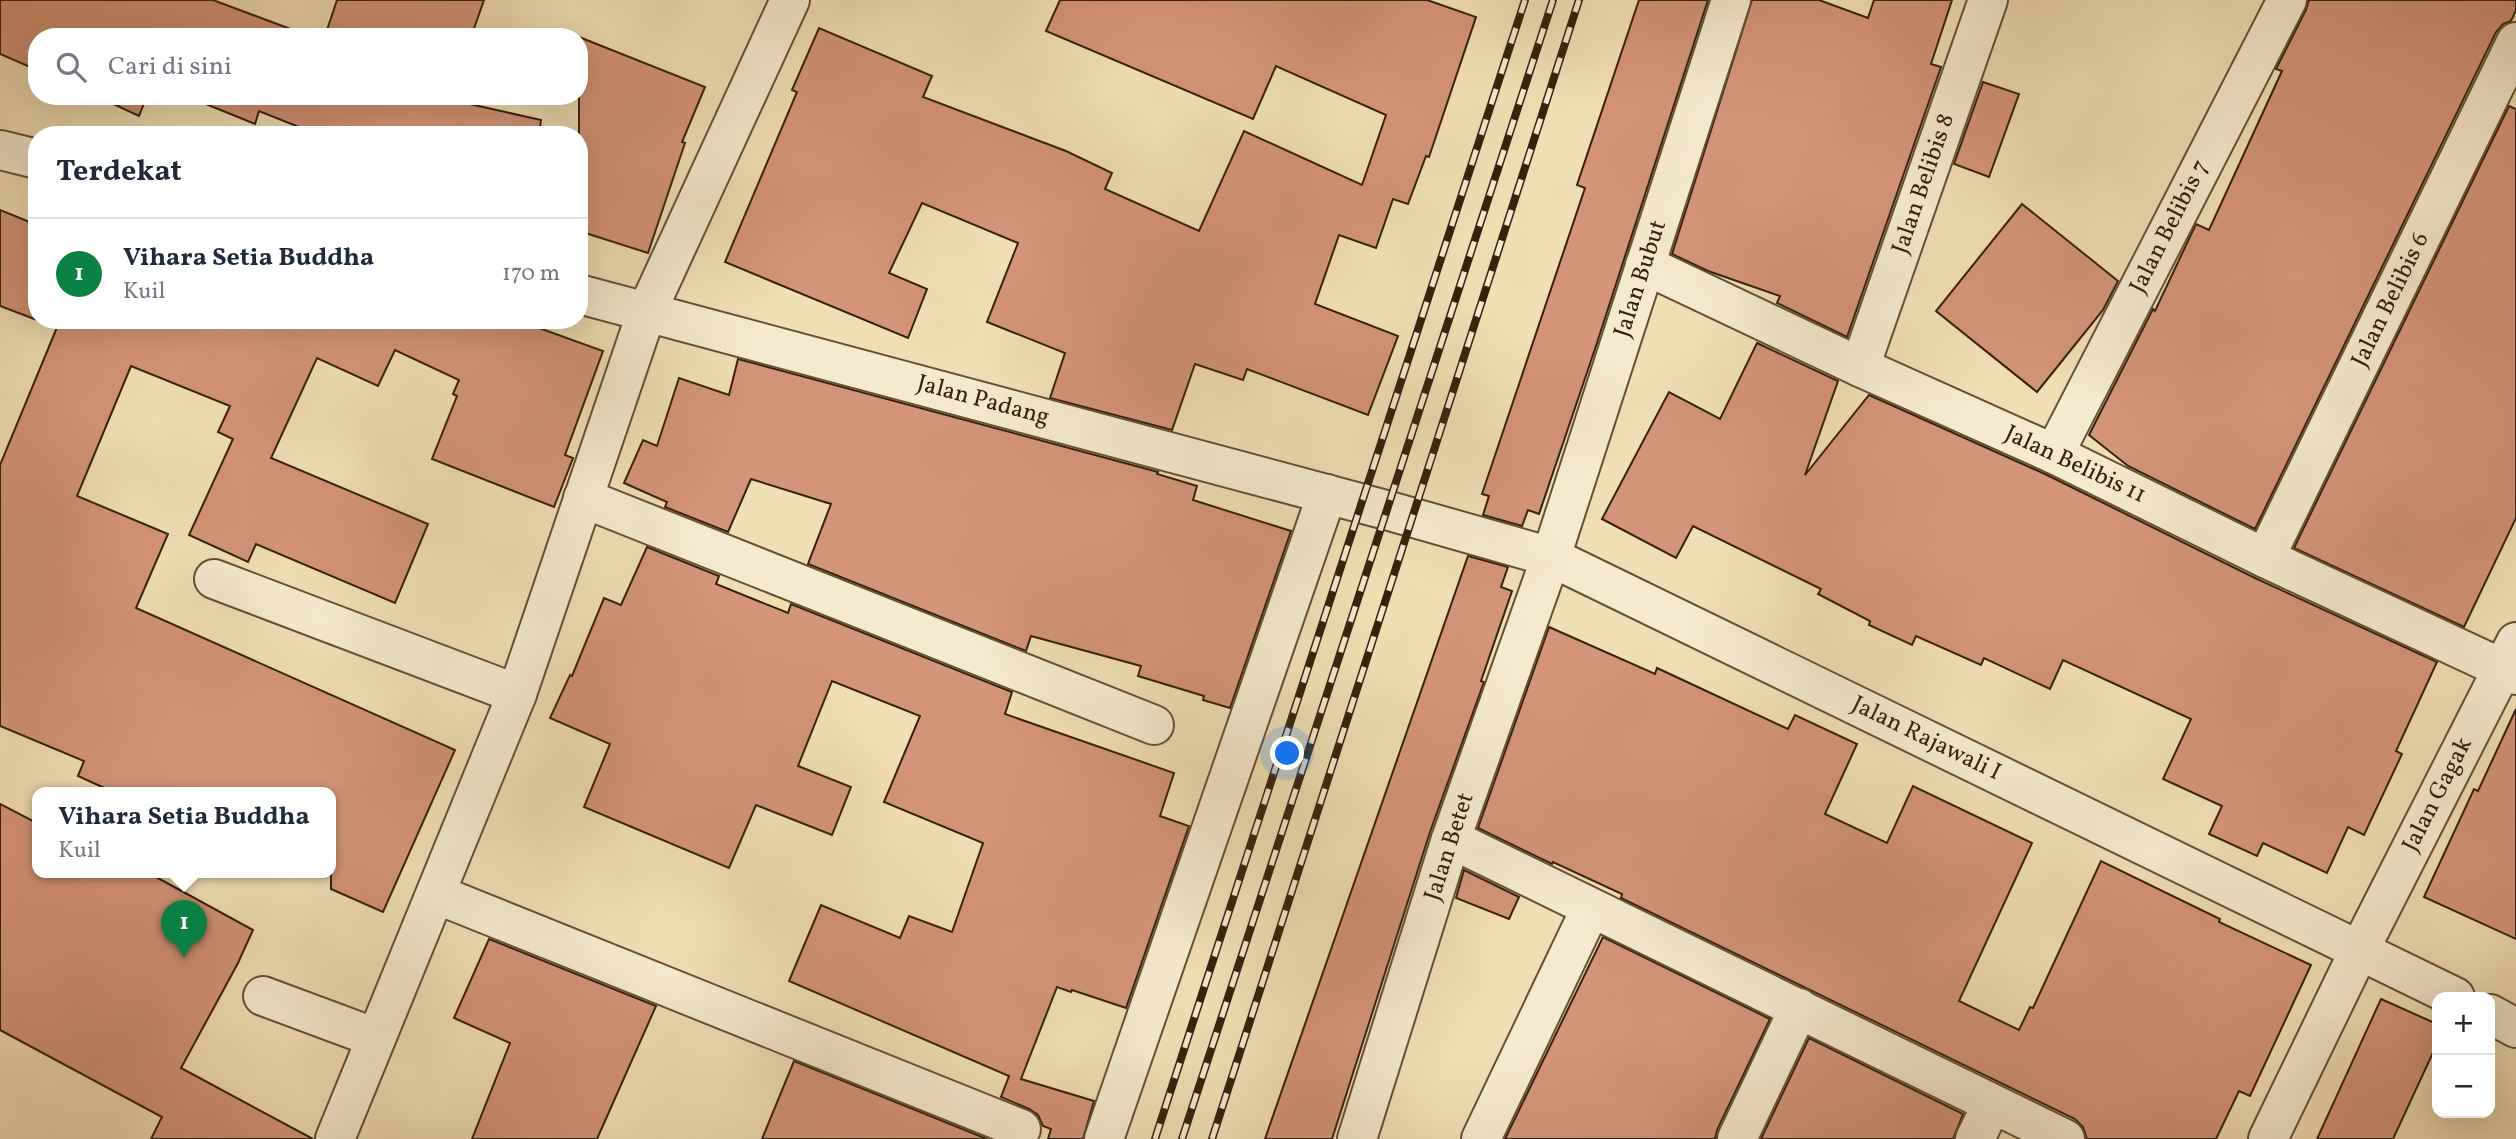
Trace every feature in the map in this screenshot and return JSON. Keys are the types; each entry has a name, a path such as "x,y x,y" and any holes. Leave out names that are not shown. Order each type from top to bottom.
{"street":[{"path":"335,1139 517,694 647,311 790,0"},
{"name":"Jalan Bubut","path":"1551,557 1731,0"},
{"name":"Jalan Belibis 8","path":"1860,367 1988,0"},
{"name":"Jalan Belibis 7","path":"2054,454 2287,0"},
{"name":"Jalan Belibis 6","path":"2265,558 2516,42"},
{"path":"0,150 28,157"},
{"name":"Jalan Belibis 11","path":"1646,265 1860,367 2054,454 2265,558 2512,662"},
{"name":"Jalan Padang","path":"588,296 1386,510"},
{"path":"1104,1139 1327,494"},
{"path":"583,498 1154,725"},
{"name":"Jalan Rajawali I","path":"1386,510 1551,557 2445,992"},
{"name":"Jalan Betet","path":"1357,1139 1451,839 1551,557"},
{"path":"214,579 517,694"},
{"name":"Jalan Gagak","path":"2268,1139 2360,949 2512,662"},
{"path":"1451,839 2065,1139"},
{"path":"436,894 1021,1129"},
{"path":"1481,1139 1591,908"},
{"path":"263,996 376,1038"},
{"path":"1737,1139 1799,1008"},
{"path":"2495,1017 2516,1028"},
{"path":"1975,1139 1993,1104"}],"building":[{"path":"0,0 213,0 288,28 28,28 28,66 0,54"},
{"path":"337,0 484,0 474,28 328,28"},
{"path":"1060,0 1427,0 1476,17 1429,157 1426,156 1408,204 1393,199 1376,248 1339,235 1315,304 1398,336 1368,415 1247,369 1243,380 1195,364 1172,430 1050,398 1065,353 987,322 1018,243 922,203 889,273 927,289 908,338 725,262 797,92 792,90 819,28 932,76 923,97 1066,151 1112,173 1105,189 1199,231 1244,131 1362,185 1386,115 1276,66 1253,119 1046,31"},
{"path":"1639,0 1708,0 1539,514 1528,510 1522,526 1483,515 1489,496 1482,494 1585,188 1577,185"},
{"path":"1752,0 1819,0 1868,18 1874,0 1952,0 1931,64 1941,67 1847,337 1777,303 1780,296 1708,271 1672,254"},
{"path":"2309,0 2516,0 2516,10 2511,21 2503,24 2496,32 2255,529 2128,466 2089,435 2153,309 2155,311 2196,224 2209,230 2282,71 2276,69"},
{"path":"588,41 705,87 682,142 685,143 648,253 588,234 588,126 579,126 579,105 588,105"},
{"path":"1983,82 2019,94 1989,177 1954,164"},
{"path":"115,105 143,105 139,116"},
{"path":"208,105 474,105 541,120 540,126 296,126 259,111 255,124"},
{"path":"2509,106 2516,109 2516,518 2464,627 2294,548"},
{"path":"2022,204 2118,281 2103,310 2037,392 1936,311"},
{"path":"0,210 28,221 28,317 0,306"},
{"path":"56,329 542,329 603,351 565,455 573,458 554,507 432,459 457,396 453,394 459,380 395,350 378,386 317,358 271,458 428,524 395,603 256,544 248,562 189,535 233,439 218,432 230,406 131,366 77,496 168,534 136,608 455,750 383,912 331,889 331,878 336,878 336,787 102,787 78,776 84,761 0,726 0,465"},
{"path":"1757,343 1838,381 1805,475 1869,395 2045,474 2255,578 2437,662 2396,751 2402,754 2364,835 2348,827 2327,873 2263,843 2257,856 2209,834 2222,806 2163,779 2191,719 2063,660 2050,689 1984,658 1981,665 1916,636 1912,645 1869,625 1870,621 1818,594 1821,589 1693,526 1676,558 1602,519 1669,392 1720,419"},
{"path":"738,359 1158,472 1157,474 1197,486 1193,500 1291,531 1230,708 1203,700 1204,696 1138,676 1141,666 1031,636 1026,651 808,564 831,504 751,479 728,532 665,507 667,502 624,483 643,440 657,446 679,378 729,395"},
{"path":"647,547 719,576 716,584 788,613 791,604 1012,692 1005,714 1174,773 1160,816 1189,826 1126,1008 1057,987 1021,1079 1094,1101 1083,1139 1048,1139 1051,1129 1043,1126 1038,1115 1001,1097 1009,1076 789,981 821,905 900,938 909,916 952,932 983,843 884,802 920,716 832,681 798,766 851,787 832,835 756,805 729,868 584,807 610,744 550,718 570,675 572,676 604,598 621,605"},
{"path":"1468,556 1508,567 1501,587 1512,591 1481,681 1484,682 1430,832 1332,1139 1265,1139"},
{"path":"1549,627 1655,674 1657,668 1788,729 1795,715 1857,744 1825,814 1887,843 1913,786 2032,843 1959,1001 2019,1030 2030,1007 2033,1008 2101,861 2220,919 2219,922 2311,965 2250,1096 2239,1091 2216,1139 2087,1139 2083,1127 2075,1119 1621,898 1622,894 1478,828"},
{"path":"2516,709 2516,939 2424,897 2474,789 2478,791"},
{"path":"0,804 32,820 32,878 158,878 253,930 181,1068 313,1139 151,1139 162,1117 0,1030"},
{"path":"1464,870 1519,897 1509,919 1456,898"},
{"path":"1603,937 1770,1019 1715,1139 1505,1139"},
{"path":"489,939 656,1006 597,1139 472,1139 510,1043 454,1018"},
{"path":"2381,999 2432,1022 2432,1055 2393,1139 2317,1139"},
{"path":"1809,1038 1963,1114 1953,1139 1761,1139"},
{"path":"794,1061 987,1139 762,1139"}],"railway":[{"path":"1155,1139 1525,0"},
{"path":"1182,1139 1553,0"},
{"path":"1212,1139 1579,0"}],"place":[{"name":"Vihara Setia Buddha","path":"184,958"}]}
